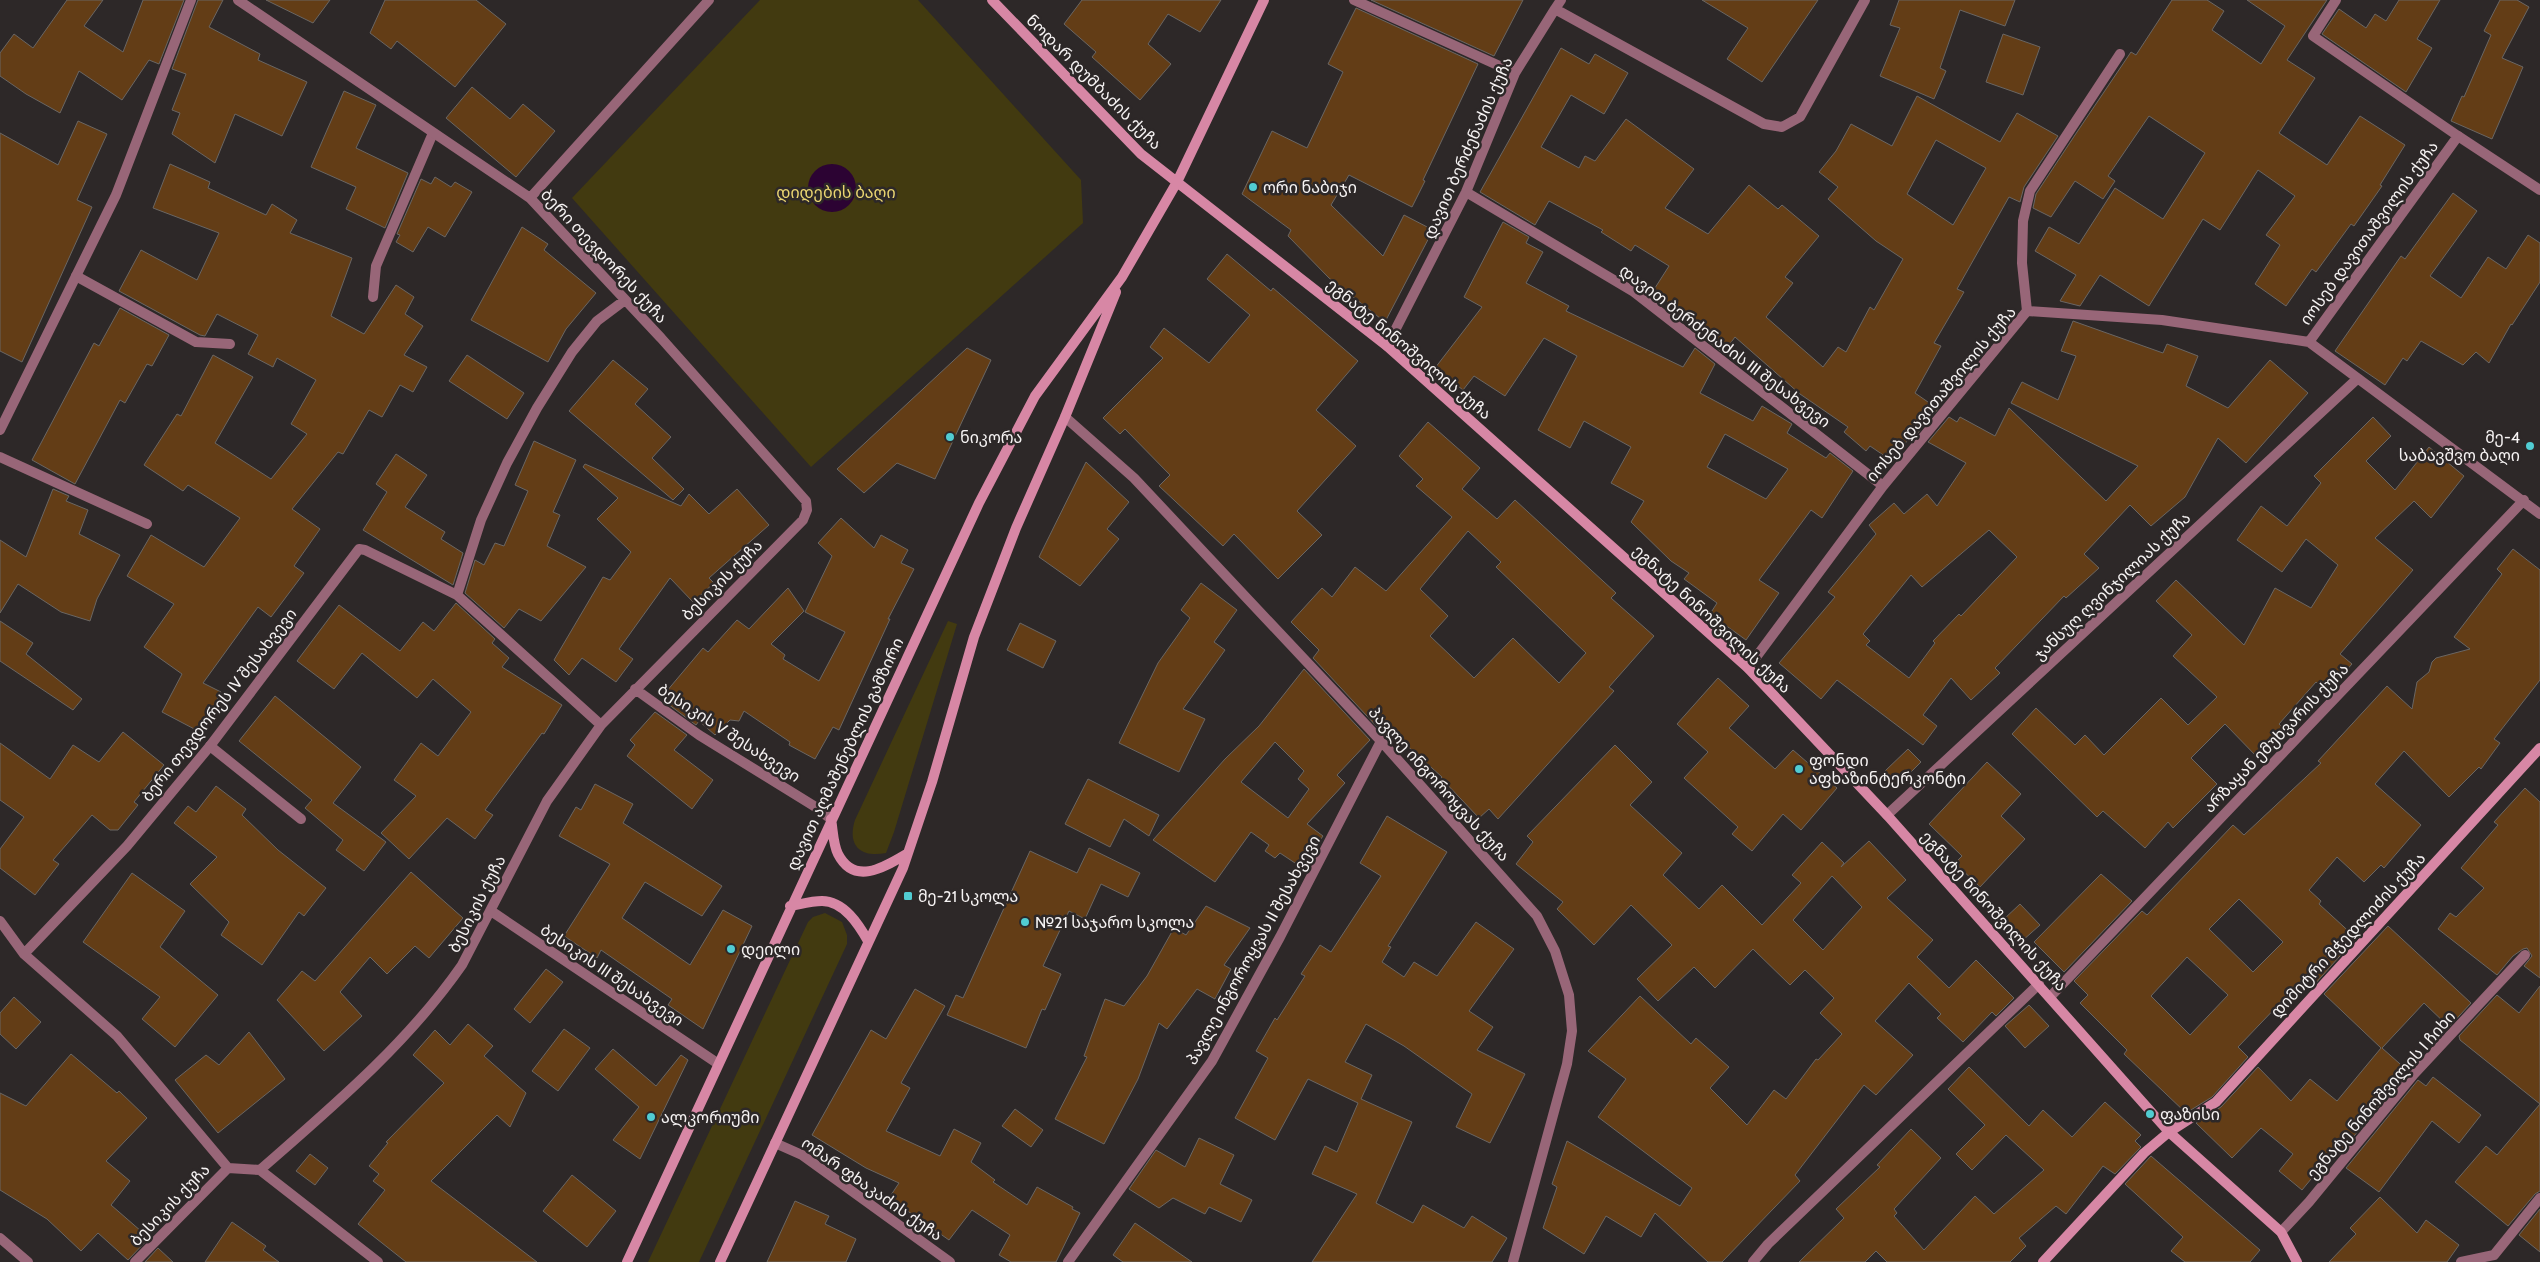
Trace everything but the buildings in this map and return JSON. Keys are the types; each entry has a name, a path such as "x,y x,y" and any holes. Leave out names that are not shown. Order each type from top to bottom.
{"main road":[{"name":"ნოდარ დუმბაძის ქუჩა","path":"992,0 1141,154 1177,182"},
{"name":"დავით აღმაშენებლის გამზირი","path":"627,1262 790,906 979,503 1035,396 1122,277 1177,182 1264,0"},
{"name":"ეგნატე ნინოშვილის ქუჩა","path":"1177,182 1387,346 1748,668 1887,814 2169,1132 2281,1232 2297,1262"},
{"name":"დავით აღმაშენებლის გამზირი","path":"720,1262 903,868 932,782 974,637 1016,528 1065,417 1122,277"},
{"name":"დიმიტრი მჭედლიძის ქუჩა","path":"2043,1262 2144,1153 2169,1132 2216,1102 2540,748"},
{"path":"831,820 838,854 849,867 867,873 880,870 908,853"},
{"path":"790,906 824,901 842,908 858,922 868,941"}],"street":[{"path":"0,430 116,195 191,0"},
{"name":"ბერი თევდორეს ქუჩა","path":"238,0 530,198 625,300 806,501 807,510"},
{"path":"530,198 709,0"},
{"path":"1354,0 1515,73"},
{"name":"დავით ბერძენაძის ქუჩა","path":"1387,346 1466,192 1515,73 1561,0"},
{"path":"1555,10 1764,124 1782,128 1800,117 1865,0"},
{"name":"იოსებ დავითაშვილის ქუჩა","path":"1748,668 1883,486 2027,312 2162,320 2309,342 2458,136 2313,36 2336,0"},
{"path":"2027,312 2022,263 2022,230 2030,190 2120,54"},
{"path":"373,296 376,266 433,133"},
{"path":"2458,136 2540,190"},
{"name":"დავით ბერძენაძის III შესახვევი","path":"1466,192 1634,292 1883,486"},
{"path":"76,276 196,342 230,344"},
{"path":"457,595 481,520 507,463 537,408 572,352 597,321 625,300"},
{"path":"2309,342 2524,500 2540,514"},
{"name":"ჯანსუღ ღვინჯილიას ქუჩა","path":"1887,814 2357,379"},
{"name":"პავლე ინგოროყვას ქუჩა","path":"1065,417 1134,478 1381,742 1537,916 1555,951 1569,995 1572,1031 1567,1064 1513,1262"},
{"path":"0,457 147,524"},
{"name":"არზაყან ემუხვარის ქუჩა","path":"2050,997 2524,500"},
{"name":"ბესიკის ქუჩა","path":"135,1262 228,1168 260,1170 363,1080 445,990 462,965 547,801 602,725 803,520 807,510"},
{"name":"ბერი თევდორეს IV შესახვევი","path":"24,954 126,846 210,746 359,549 365,550 457,595 602,725"},
{"name":"ბესიკის V შესახვევი","path":"636,689 699,735 814,806 831,820"},
{"name":"პავლე ინგოროყვას II შესახვევი","path":"1068,1262 1212,1061 1280,937 1381,742"},
{"path":"210,746 300,819"},
{"name":"ბესიკის III შესახვევი","path":"491,911 717,1064"},
{"path":"0,921 24,954 117,1036 228,1168"},
{"name":"ეგნატე ნინოშვილის I ჩიხი","path":"2281,1232 2309,1202 2414,1074 2525,955"},
{"path":"1753,1262 1768,1244 2039,984"},
{"name":"ომარ ფხაკაძის ქუჩა","path":"775,1143 802,1155 950,1262"},
{"path":"260,1170 378,1262"},
{"path":"2461,1262 2494,1255 2540,1198"},
{"path":"0,1238 28,1262"}],"green space":[{"name":"დიდების ბაღი","path":"760,0 918,0 1081,180 1083,223 811,467 572,198"},
{"path":"948,621 957,624 894,832 886,853 877,854 863,851 854,843 853,829 855,820"},
{"path":"825,913 842,922 847,935 847,944 699,1262 648,1262 808,922 813,917"}],"shaded area":[{"path":"827,164 837,164 846,168 852,174 855,179 855,197 846,208 837,212 827,212 818,208 812,202 808,193 808,183 812,174 818,168"}],"place":[{"name":"ორი ნაბიჯი","path":"1253,187"},
{"name":"ნიკორა","path":"950,437"},
{"name":"მე-4 საბავშვო ბაღი","path":"2530,446"},
{"name":"ფონდი აფხაზინტერკონტი","path":"1799,769"},
{"name":"მე-21 სკოლა","path":"908,896"},
{"name":"№21 საჯარო სკოლა","path":"1025,922"},
{"name":"დეილი","path":"731,949"},
{"name":"ფაზისი","path":"2150,1114"},
{"name":"ალკორიუმი","path":"651,1117"}]}
